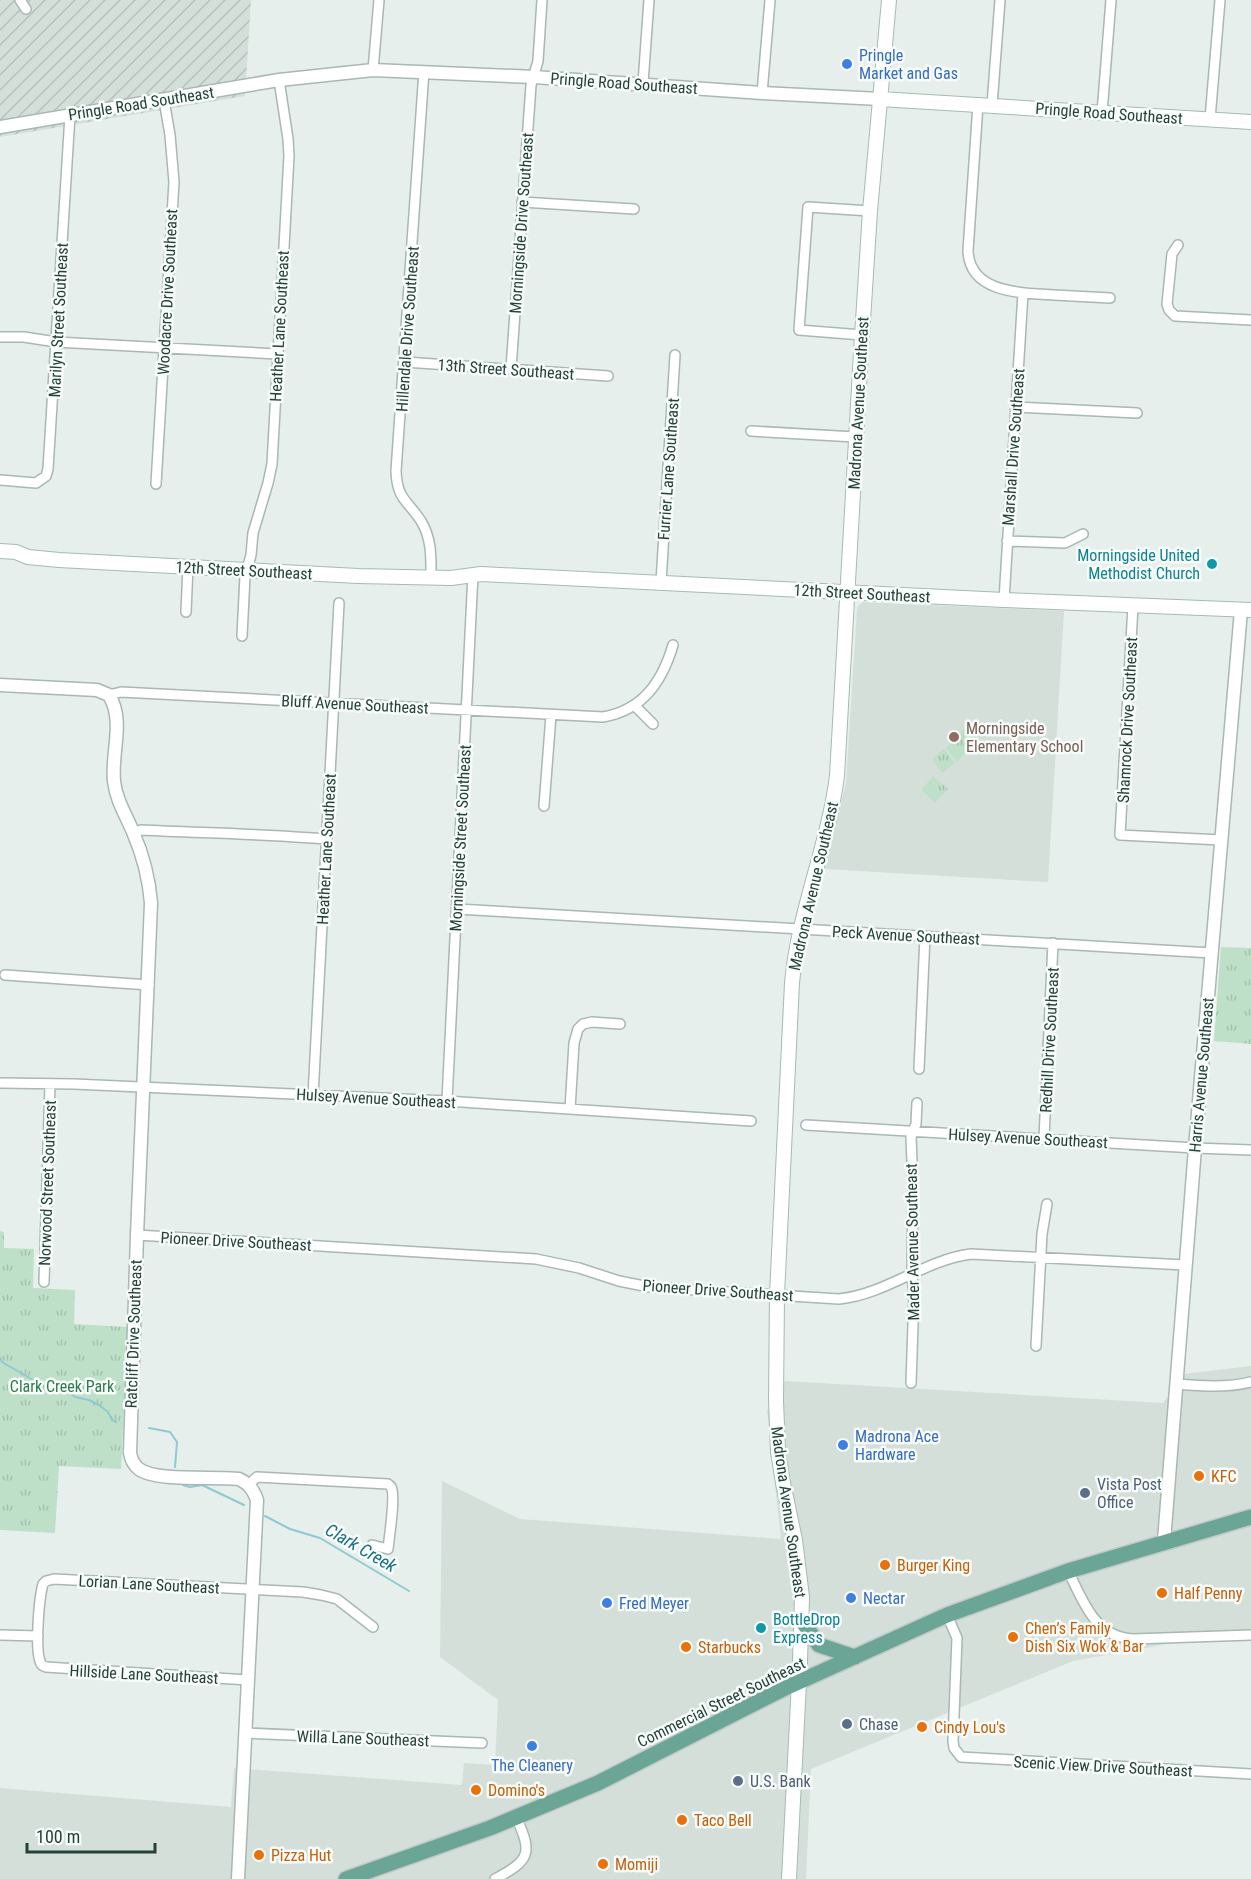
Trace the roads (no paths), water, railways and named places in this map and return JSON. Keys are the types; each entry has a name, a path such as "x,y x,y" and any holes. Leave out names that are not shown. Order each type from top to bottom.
{"main road":[{"name":"Madrona Avenue Southeast","path":"789,1879 802,1621 799,1568 782,1476 777,1429 777,1295 792,983 800,929 835,790 840,746 855,437 870,211 889,0"},
{"name":"Pringle Road Southeast","path":"880,99 1251,122"},
{"name":"12th Street Southeast","path":"0,551 16,552 28,549 248,566 431,573 452,569 473,574 1246,610"},
{"name":"12th Street Southeast","path":"16,552 28,558 188,567 248,566"},
{"name":"Commercial Street Southeast","path":"346,1879 516,1817 598,1783 799,1682 947,1615 1068,1570 1251,1517"},
{"path":"802,1621 819,1645 855,1657"}],"street":[{"path":"20,0 26,9"},
{"path":"373,70 379,0"},
{"name":"Morningside Drive Southeast","path":"511,369 531,85 538,61 542,0"},
{"path":"643,84 649,0"},
{"path":"762,93 770,0"},
{"path":"1000,0 968,251 974,272 987,283 1008,291 1110,298"},
{"path":"1102,113 1111,0"},
{"path":"1210,120 1220,0"},
{"name":"Pringle Road Southeast","path":"0,127 279,80 373,70 534,77 880,99"},
{"name":"Hillendale Drive Southeast","path":"424,71 396,485 399,493 427,533 431,573"},
{"name":"Heather Lane Southeast","path":"242,636 253,533 272,464 289,156 279,80"},
{"name":"Woodacre Drive Southeast","path":"156,484 174,182 164,100"},
{"name":"Marilyn Street Southeast","path":"0,480 36,483 46,476 50,456 70,115"},
{"path":"522,202 634,209"},
{"path":"862,335 799,330 808,207 870,211"},
{"path":"1179,245 1171,257 1167,304 1172,313 1175,316 1251,320"},
{"name":"Marshall Drive Southeast","path":"1004,600 1023,293"},
{"path":"0,337 278,354"},
{"name":"Furrier Lane Southeast","path":"661,582 675,355"},
{"name":"13th Street Southeast","path":"405,362 608,376"},
{"path":"1015,407 1137,413"},
{"path":"751,431 855,437"},
{"path":"1007,541 1065,543 1083,534"},
{"path":"186,612 188,567"},
{"name":"Morningside Street Southeast","path":"447,1101 473,574"},
{"name":"Heather Lane Southeast","path":"313,1096 339,603"},
{"name":"Shamrock Drive Southeast","path":"1133,606 1120,835 1221,840"},
{"name":"Harris Avenue Southeast","path":"1164,1541 1221,840 1246,610"},
{"name":"Bluff Avenue Southeast","path":"0,685 88,689 109,695 122,692 603,717 615,715 635,706 657,682 668,663 673,645"},
{"name":"Ratcliff Drive Southeast","path":"109,695 116,711 117,721 114,769 116,792 145,864 150,889 149,985 129,1438 131,1459 140,1470 155,1475 228,1477 249,1484"},
{"path":"635,706 653,724"},
{"path":"544,806 551,715"},
{"path":"133,832 141,830 255,834 327,839"},
{"name":"Peck Avenue Southeast","path":"457,909 1212,953"},
{"path":"919,1069 925,936"},
{"name":"Redhill Drive Southeast","path":"1044,1138 1053,943"},
{"path":"5,975 149,985"},
{"path":"570,1109 574,1043 578,1029 583,1024 592,1022 620,1024"},
{"name":"Hulsey Avenue Southeast","path":"0,1083 447,1101 751,1121"},
{"name":"Norwood Street Southeast","path":"44,1282 50,1084"},
{"name":"Mader Avenue Southeast","path":"911,1383 914,1296 912,1275 913,1187 910,1154 916,1124 917,1103"},
{"name":"Hulsey Avenue Southeast","path":"806,1125 1251,1150"},
{"path":"1036,1346 1042,1234 1047,1204"},
{"name":"Pioneer Drive Southeast","path":"137,1235 536,1259 649,1287 839,1299 854,1298 880,1289 933,1263 960,1255 1185,1265"},
{"path":"1176,1384 1215,1387 1251,1383"},
{"path":"238,1879 257,1500 249,1484 257,1477 388,1484 392,1491 392,1515 388,1549 372,1545"},
{"path":"1068,1570 1092,1617 1112,1635 1133,1639 1251,1635"},
{"name":"Lorian Lane Southeast","path":"38,1636 42,1588 46,1581 55,1579 321,1594 337,1599 373,1627"},
{"name":"Scenic View Drive Southeast","path":"947,1615 957,1638 953,1741 957,1753 961,1756 1251,1774"},
{"path":"0,1635 38,1636"},
{"name":"Hillside Lane Southeast","path":"38,1636 39,1657 42,1665 51,1668 248,1680"},
{"name":"Willa Lane Southeast","path":"245,1733 482,1743"},
{"path":"495,1879 517,1866 527,1852 525,1836 516,1817"}],"waterway":[{"name":"Clark Creek","path":"0,1358 2,1362 40,1384 63,1388 75,1397 99,1405 116,1422"},
{"name":"Clark Creek","path":"149,1428 170,1432 177,1442 175,1467"},
{"name":"Clark Creek","path":"183,1485 190,1487 202,1485 244,1505"},
{"name":"Clark Creek","path":"265,1516 290,1529 320,1538 409,1591"}],"place":[{"name":"Pringle Market and Gas","path":"847,64"},
{"name":"Morningside United Methodist Church","path":"1212,564"},
{"name":"Morningside Elementary School","path":"954,737"},
{"name":"Madrona Ace Hardware","path":"843,1445"},
{"name":"KFC","path":"1199,1476"},
{"name":"Vista Post Office","path":"1085,1493"},
{"name":"Burger King","path":"885,1565"},
{"name":"Half Penny","path":"1162,1593"},
{"name":"Nectar","path":"851,1598"},
{"name":"Fred Meyer","path":"607,1603"},
{"name":"BottleDrop Express","path":"761,1628"},
{"name":"Chen’s Family Dish Six Wok & Bar","path":"1013,1637"},
{"name":"Starbucks","path":"686,1647"},
{"name":"Chase","path":"847,1724"},
{"name":"Cindy Lou's","path":"922,1727"},
{"name":"The Cleanery","path":"532,1746"},
{"name":"U.S. Bank","path":"738,1781"},
{"name":"Domino's","path":"476,1790"},
{"name":"Taco Bell","path":"682,1820"},
{"name":"Pizza Hut","path":"259,1855"},
{"name":"Momiji","path":"603,1864"}],"park label":[{"name":"Clark Creek Park","path":"62,1386"}]}
